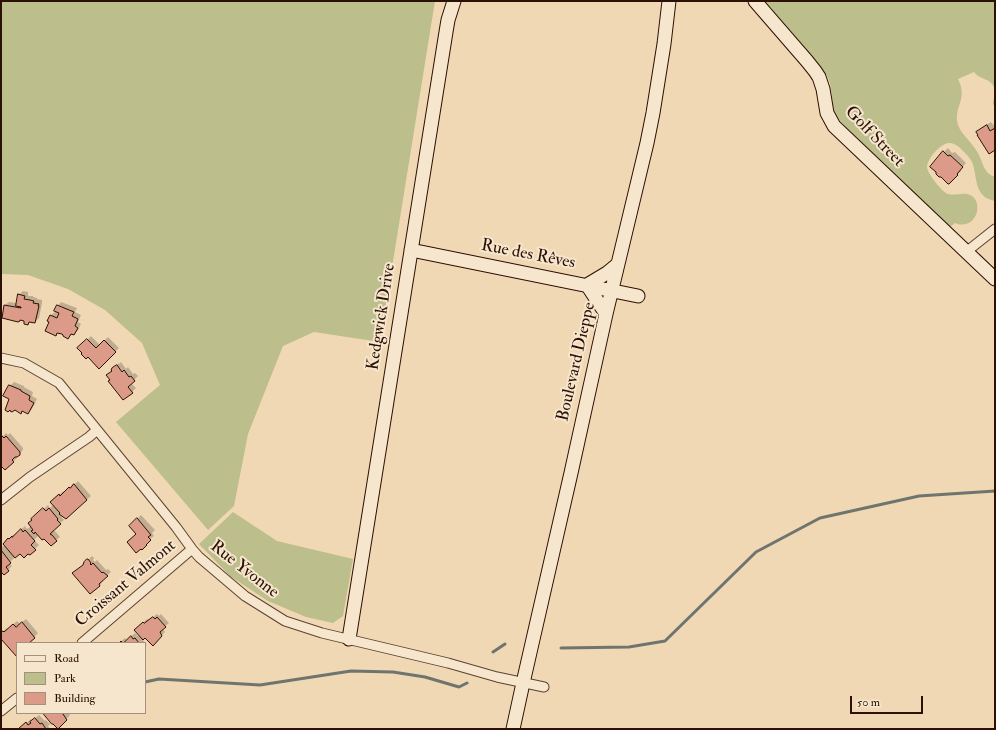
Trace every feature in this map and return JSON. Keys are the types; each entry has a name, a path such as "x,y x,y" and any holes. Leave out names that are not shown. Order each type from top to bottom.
{"street":[{"name":"Kedgwick Drive","path":"349,639 446,32 454,1"},
{"name":"Boulevard Dieppe","path":"513,729 522,683 606,314 647,143 664,44 669,1"},
{"name":"Golf Street","path":"755,1 819,77 823,89 827,114 834,126 995,279"},
{"path":"966,252 995,229"},
{"name":"Rue des Rêves","path":"411,250 638,296"},
{"path":"606,314 587,285 607,273 618,264"},
{"name":"Rue Yvonne","path":"1,358 24,363 59,383 199,557 245,596 285,621 322,633 448,663 497,677 544,687"},
{"path":"1,500 30,477 98,430"},
{"name":"Croissant Valmont","path":"83,642 192,549"},
{"path":"1,712 16,699"}],"green space":[{"path":"1,1 435,1 380,342 314,332 283,346 248,434 234,506 208,530 116,422 160,385 142,343 105,310 68,289 28,275 1,274"},
{"path":"764,1 995,1 995,91 992,83 974,72 958,79 962,94 957,112 957,119 960,129 978,152 985,170 995,177 995,201 988,199 980,191 972,162 966,154 955,144 949,143 943,145 935,152 929,161 927,169 929,173 942,190 948,194 963,194 972,196 976,200 977,205 976,216 972,220 962,225 955,223 950,227 836,116 834,112 830,83 826,74 803,45"},
{"path":"995,91 995,107 993,104"},
{"path":"233,512 277,541 353,559 343,616 333,623 306,617 268,601 230,576 199,544"}],"building":[{"path":"987,125 990,131 995,128 995,150 989,154 976,132"},
{"path":"943,151 948,156 950,155 963,167 957,174 958,175 949,184 939,177 930,167"},
{"path":"18,294 25,296 24,299 34,301 33,303 39,304 35,323 29,322 28,325 24,324 24,321 20,320 18,322 2,318 4,305 21,308 16,306"},
{"path":"57,305 74,312 72,316 78,319 75,326 78,328 74,335 71,334 68,339 62,334 57,333 56,336 45,331 50,315 57,318 59,313 54,311"},
{"path":"87,339 96,348 104,340 116,352 99,369 88,357 86,359 77,348"},
{"path":"117,365 122,372 124,370 129,377 131,376 135,381 128,387 133,393 123,400 108,381 110,380 106,375"},
{"path":"9,385 30,396 29,400 34,403 28,414 22,411 21,414 15,410 12,412 10,410 8,412 5,410 9,399 3,396"},
{"path":"2,436 4,438 6,436 20,452 20,455 12,460 14,462 5,470 1,466"},
{"path":"74,484 87,500 66,519 59,514 60,513 50,502"},
{"path":"43,508 46,511 49,508 61,524 50,534 57,541 51,546 44,539 42,540 35,532 34,534 31,531 33,530 28,523"},
{"path":"137,518 151,535 148,537 151,540 142,550 141,549 136,553 127,542 136,534 129,526"},
{"path":"21,529 23,532 25,530 35,541 31,545 36,550 24,558 20,554 15,558 3,544 8,538 9,539 12,537"},
{"path":"1,550 11,563 6,567 9,571 4,575 1,572"},
{"path":"87,559 91,565 93,563 102,573 103,572 108,576 99,584 100,586 90,594 72,573 83,565"},
{"path":"153,617 155,619 157,617 166,627 160,632 162,636 153,646 145,638 143,640 134,630 143,622 144,623"},
{"path":"22,622 35,638 30,642 16,642 16,656 1,639 1,632 4,632 13,624 16,627"},
{"path":"131,636 133,639 135,638 138,642 124,642"},
{"path":"44,714 63,714 67,720 58,729"},
{"path":"35,718 40,724 42,723 46,729 18,729 26,722 28,725"}],"waterway":[{"path":"561,648 629,647 665,641 756,552 820,518 919,496 995,491"},
{"path":"493,652 505,644"},
{"path":"146,682 159,679 260,685 351,671 393,672 425,677 459,687 467,683"}]}
